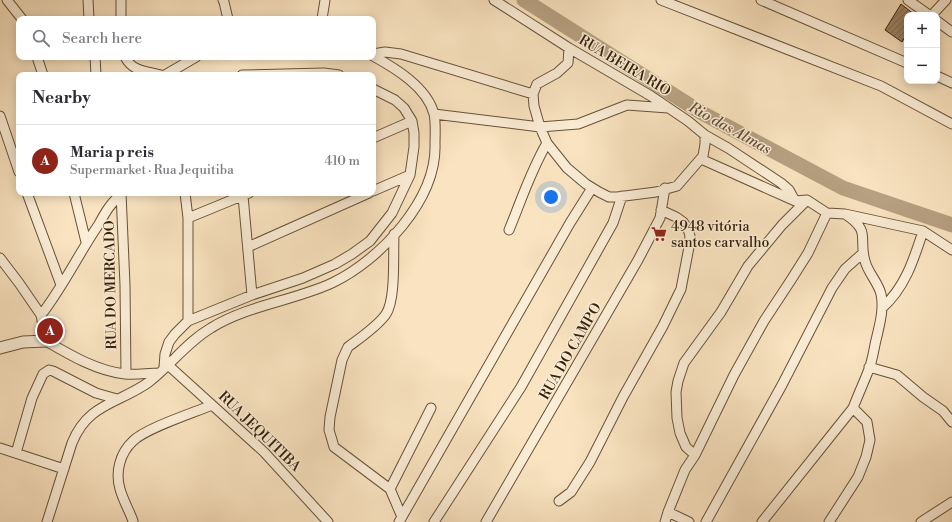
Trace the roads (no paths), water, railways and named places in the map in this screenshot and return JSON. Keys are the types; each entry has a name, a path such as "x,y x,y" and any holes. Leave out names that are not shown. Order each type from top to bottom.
{"street":[{"path":"7,0 20,16"},
{"path":"88,0 89,16"},
{"path":"121,0 121,16"},
{"path":"223,0 227,16"},
{"path":"322,16 325,0"},
{"name":"RUA BEIRA RIO","path":"494,0 569,48 622,78 668,108 705,136 728,148 781,183 789,190 795,200"},
{"path":"660,0 881,86 952,124"},
{"path":"762,0 904,62"},
{"path":"908,0 926,12"},
{"path":"933,12 946,0"},
{"path":"940,23 952,32"},
{"path":"569,48 568,63 557,73 537,84 533,94 533,101 540,128 547,143 567,168 592,188 609,197 656,192 665,188 677,186 701,159 705,150 705,136"},
{"path":"376,54 385,52 401,54 533,94"},
{"path":"47,522 72,443 80,426 87,418 117,399 142,386 164,368 192,341 212,327 247,312 332,283 355,270 370,258 404,225 427,187 435,154 434,114 424,94 412,82 376,57"},
{"path":"39,60 41,72"},
{"path":"95,60 96,72"},
{"path":"127,60 133,68 149,72"},
{"path":"169,72 191,60"},
{"path":"940,77 952,83"},
{"path":"164,368 165,354 169,342 188,321 252,294 302,278 352,254 370,241 392,213 410,175 414,147 414,133 412,121 404,108 395,100 376,90"},
{"path":"434,114 540,128 578,124 627,105 668,108"},
{"path":"0,116 16,163"},
{"path":"376,137 412,121"},
{"path":"509,230 540,155 547,143"},
{"path":"701,159 795,200 807,200 827,213 845,214 923,231 952,250"},
{"path":"376,190 410,175"},
{"path":"401,519 570,223 592,188"},
{"name":"RUA DO CAMPO","path":"486,522 638,260 660,218 665,188"},
{"path":"28,196 60,285"},
{"path":"75,196 86,242"},
{"path":"40,315 116,196"},
{"name":"RUA DO MERCADO","path":"117,196 125,277 126,374"},
{"path":"185,196 188,218 188,321"},
{"path":"188,218 241,196"},
{"path":"246,196 252,294"},
{"path":"248,247 362,196"},
{"path":"437,521 521,387 613,223 622,196"},
{"path":"695,455 686,447 680,433 677,418 676,392 684,363 721,312 748,266 782,224 807,200"},
{"path":"559,501 571,492 590,462 623,397 663,326 681,289 690,236 688,229 683,222 661,210"},
{"path":"665,522 685,470 695,455 734,375 764,321 808,253 827,213"},
{"path":"762,522 852,408 869,368 882,308 880,294 867,268 863,253 862,230 858,223 845,214"},
{"path":"882,308 892,300 902,283 917,252 923,231"},
{"path":"394,234 391,302 386,314 348,347 346,351 340,370 329,430 334,447 390,489 401,519"},
{"path":"706,522 782,384 832,288 845,269 863,253"},
{"path":"0,258 40,315 46,341"},
{"path":"0,348 23,342 46,341 64,352 104,370 126,374 164,368"},
{"name":"RUA JEQUITIBA","path":"164,368 212,405 264,452 328,522"},
{"path":"869,368 897,375 948,410 952,422"},
{"path":"16,453 32,398 42,374 49,370 54,371 96,393 117,399"},
{"path":"133,520 120,489 118,467 121,458 133,441 142,435 155,428 212,405"},
{"path":"390,489 431,408"},
{"path":"829,522 858,477 870,440 867,422 852,408"},
{"path":"0,448 64,469"},
{"path":"922,522 952,502"},
{"path":"668,512 689,522"}],"waterway":[{"name":"Rio das Almas","path":"524,0 702,113 843,188 952,225"}],"place":[{"name":"4948 vitória santos carvalho","path":"659,234"},
{"name":"Maria p reis","path":"50,331"}]}
